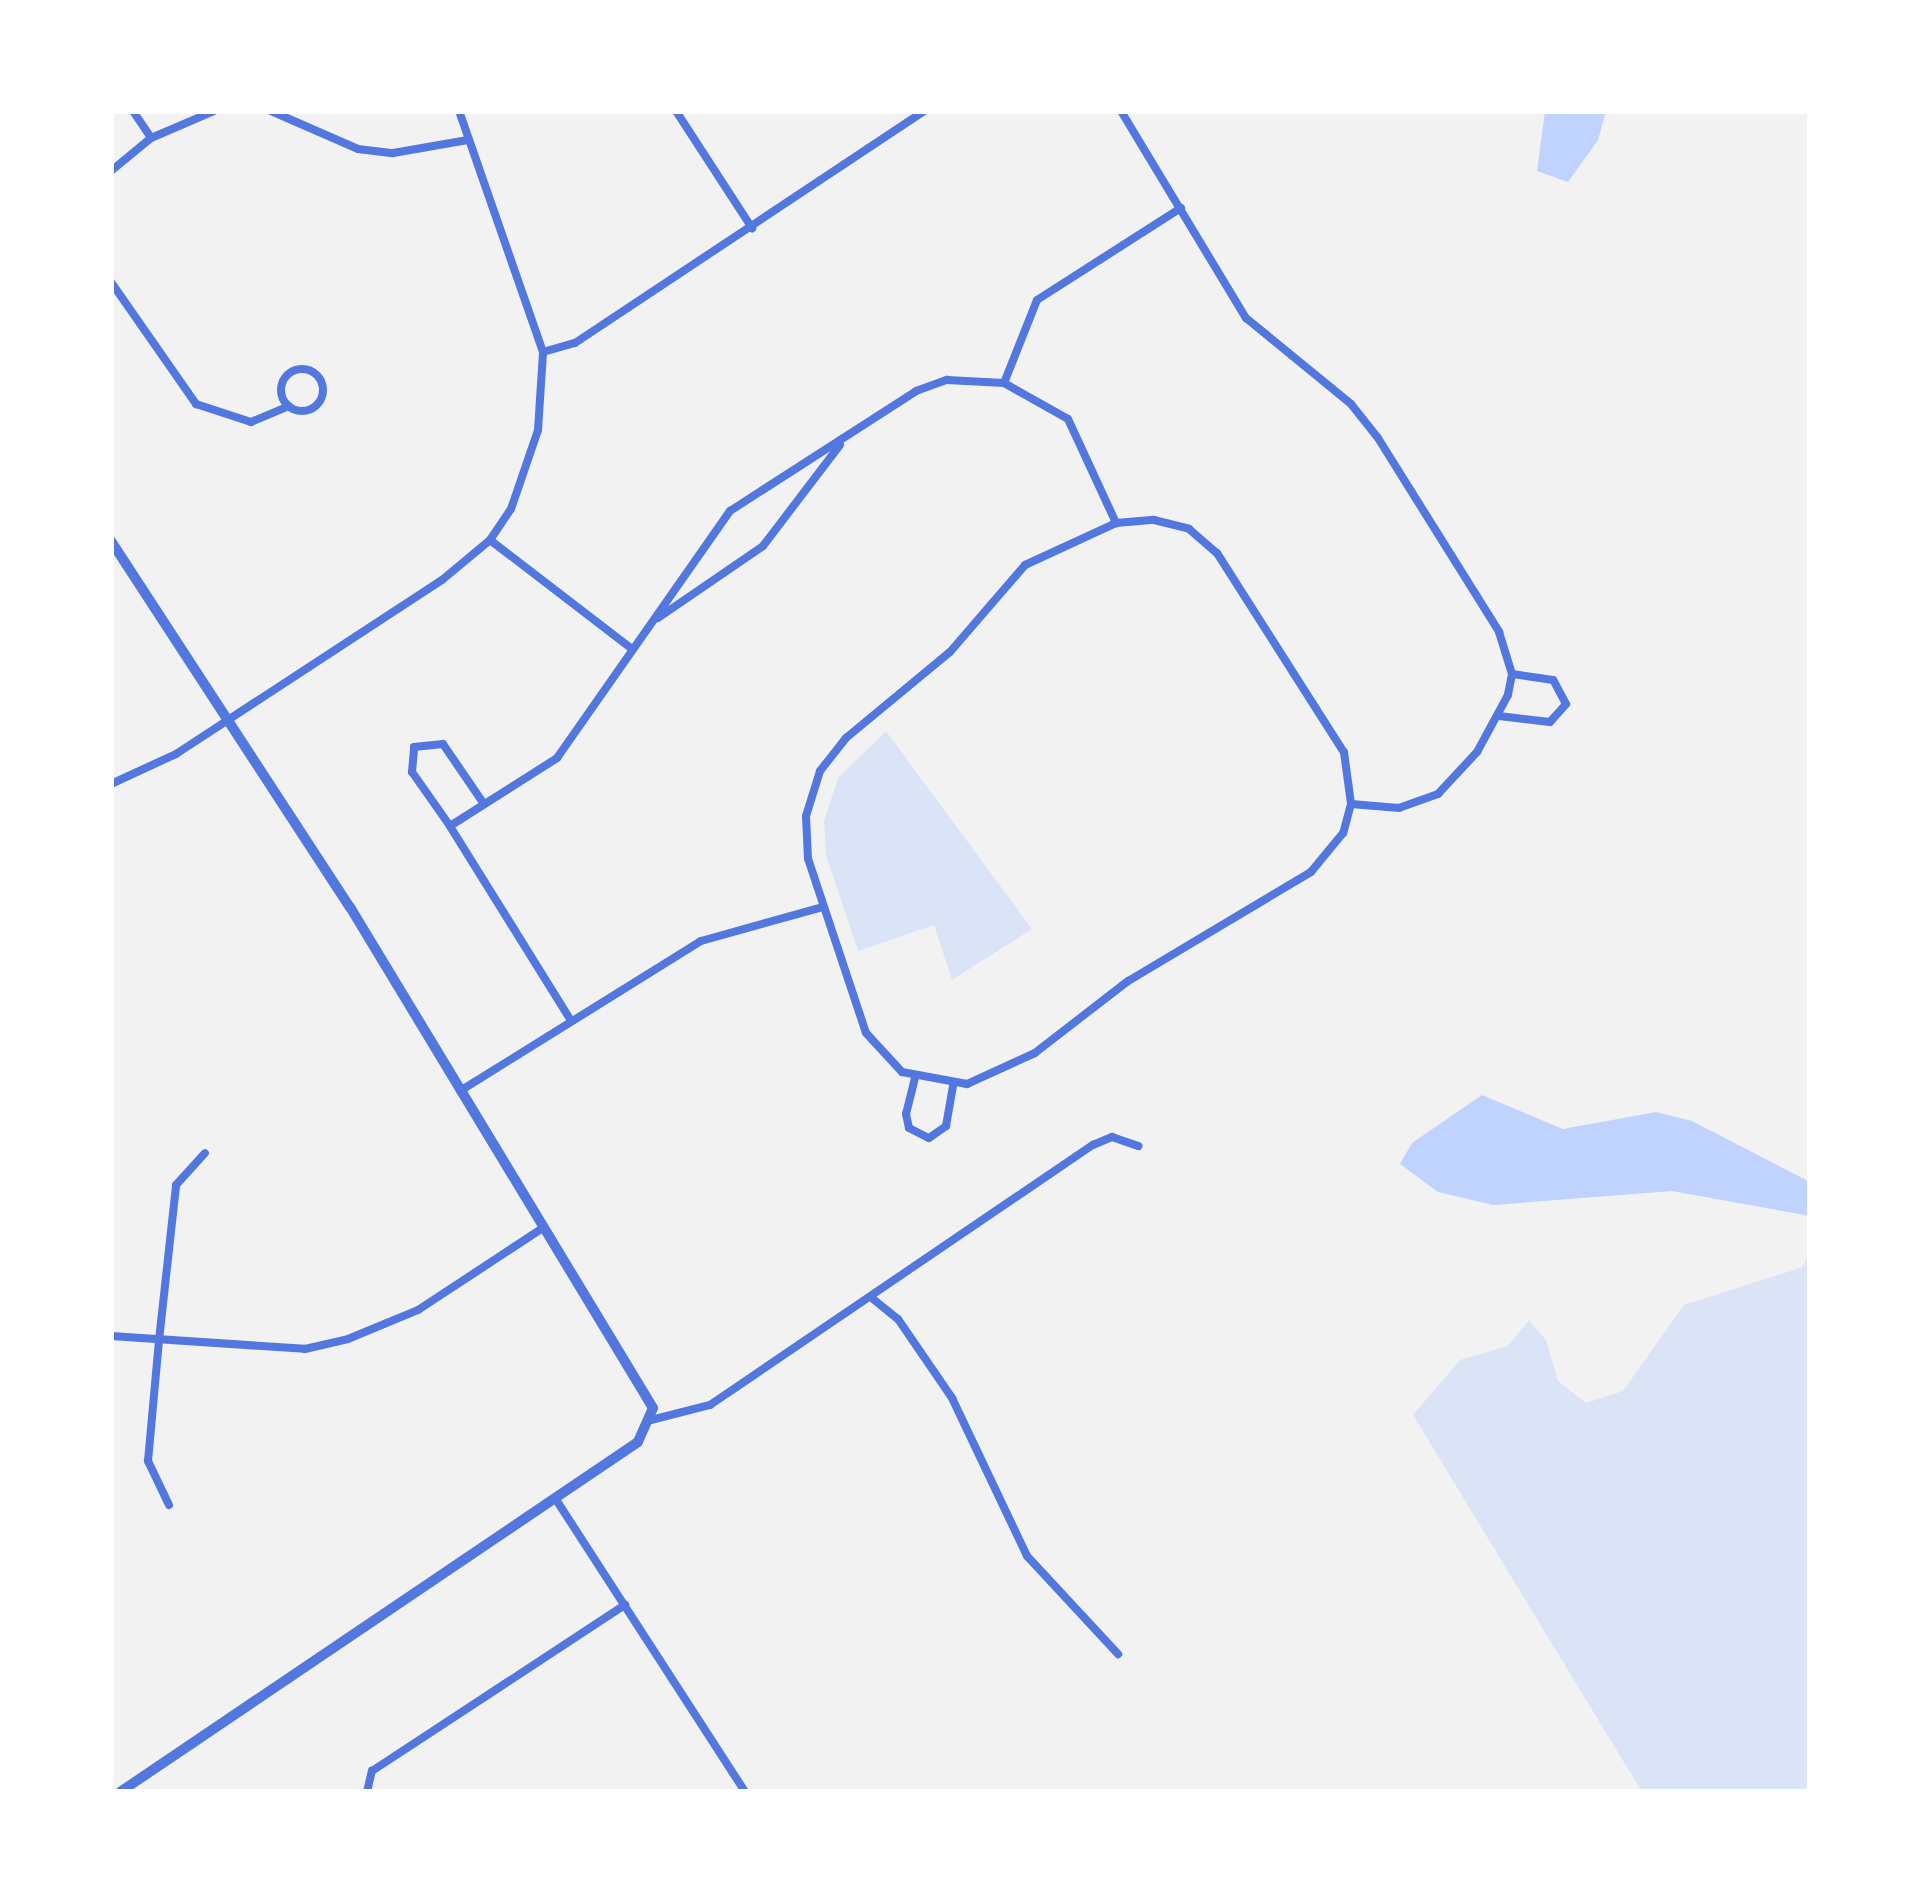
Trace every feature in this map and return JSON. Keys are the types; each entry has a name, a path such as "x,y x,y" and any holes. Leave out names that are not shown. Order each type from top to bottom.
{"street":[{"path":"134,111 151,138"},
{"path":"111,170 151,138 214,111"},
{"path":"272,111 358,149 393,153 468,140"},
{"path":"111,784 229,720 490,540 529,467 544,352 459,111"},
{"path":"676,111 752,228"},
{"path":"544,352 575,343 924,111"},
{"path":"1120,111 1246,319 1351,404 1378,438 1499,632 1512,674 1499,716 1438,794 1399,808 1351,804"},
{"path":"1004,383 1037,300 1181,208"},
{"path":"111,282 196,404 251,422 289,406 304,412 318,404 323,389 316,374 301,369 286,376 281,392 289,406"},
{"path":"450,826 557,758 657,619 705,537 730,511 916,391 947,380 1004,383 1068,419 1116,523"},
{"path":"657,619 763,546 844,440"},
{"path":"1154,520 1189,529 1217,553 1344,752 1351,804 1343,833 1311,872 1128,981 1034,1053 953,1086 915,1078 866,1033 823,907 806,817 831,755 950,652 1025,566 1116,523 1154,520"},
{"path":"490,540 632,648"},
{"path":"111,541 229,720 650,1396 651,1420 638,1442 120,1792"},
{"path":"1499,716 1550,722 1566,704 1553,680 1512,674"},
{"path":"484,804 443,744 414,747 412,772 570,1019"},
{"path":"459,1092 701,941 823,907"},
{"path":"915,1078 906,1114 909,1128 929,1138 946,1126 953,1086"},
{"path":"651,1420 710,1406 1093,1145 1112,1137 1138,1146"},
{"path":"169,1505 148,1461 159,1340 176,1185 206,1153"},
{"path":"111,1336 304,1349 348,1339 388,1326 543,1228"},
{"path":"873,1299 898,1319 952,1398 1027,1556 1118,1654"},
{"path":"555,1498 745,1792"},
{"path":"367,1792 372,1771 625,1605"}],"shaded area":[{"path":"886,731 1032,929 952,980 934,925 858,951 826,856 824,821 838,778"},
{"path":"1810,1250 1810,1792 1642,1792 1413,1415 1460,1360 1508,1346 1529,1320 1546,1340 1558,1381 1586,1403 1623,1391 1684,1305 1803,1267"}],"water":[{"path":"1545,111 1606,111 1598,140 1568,182 1537,171"},
{"path":"1482,1095 1563,1129 1656,1112 1692,1121 1810,1182 1810,1216 1672,1191 1493,1205 1438,1192 1400,1164 1412,1143"}]}
